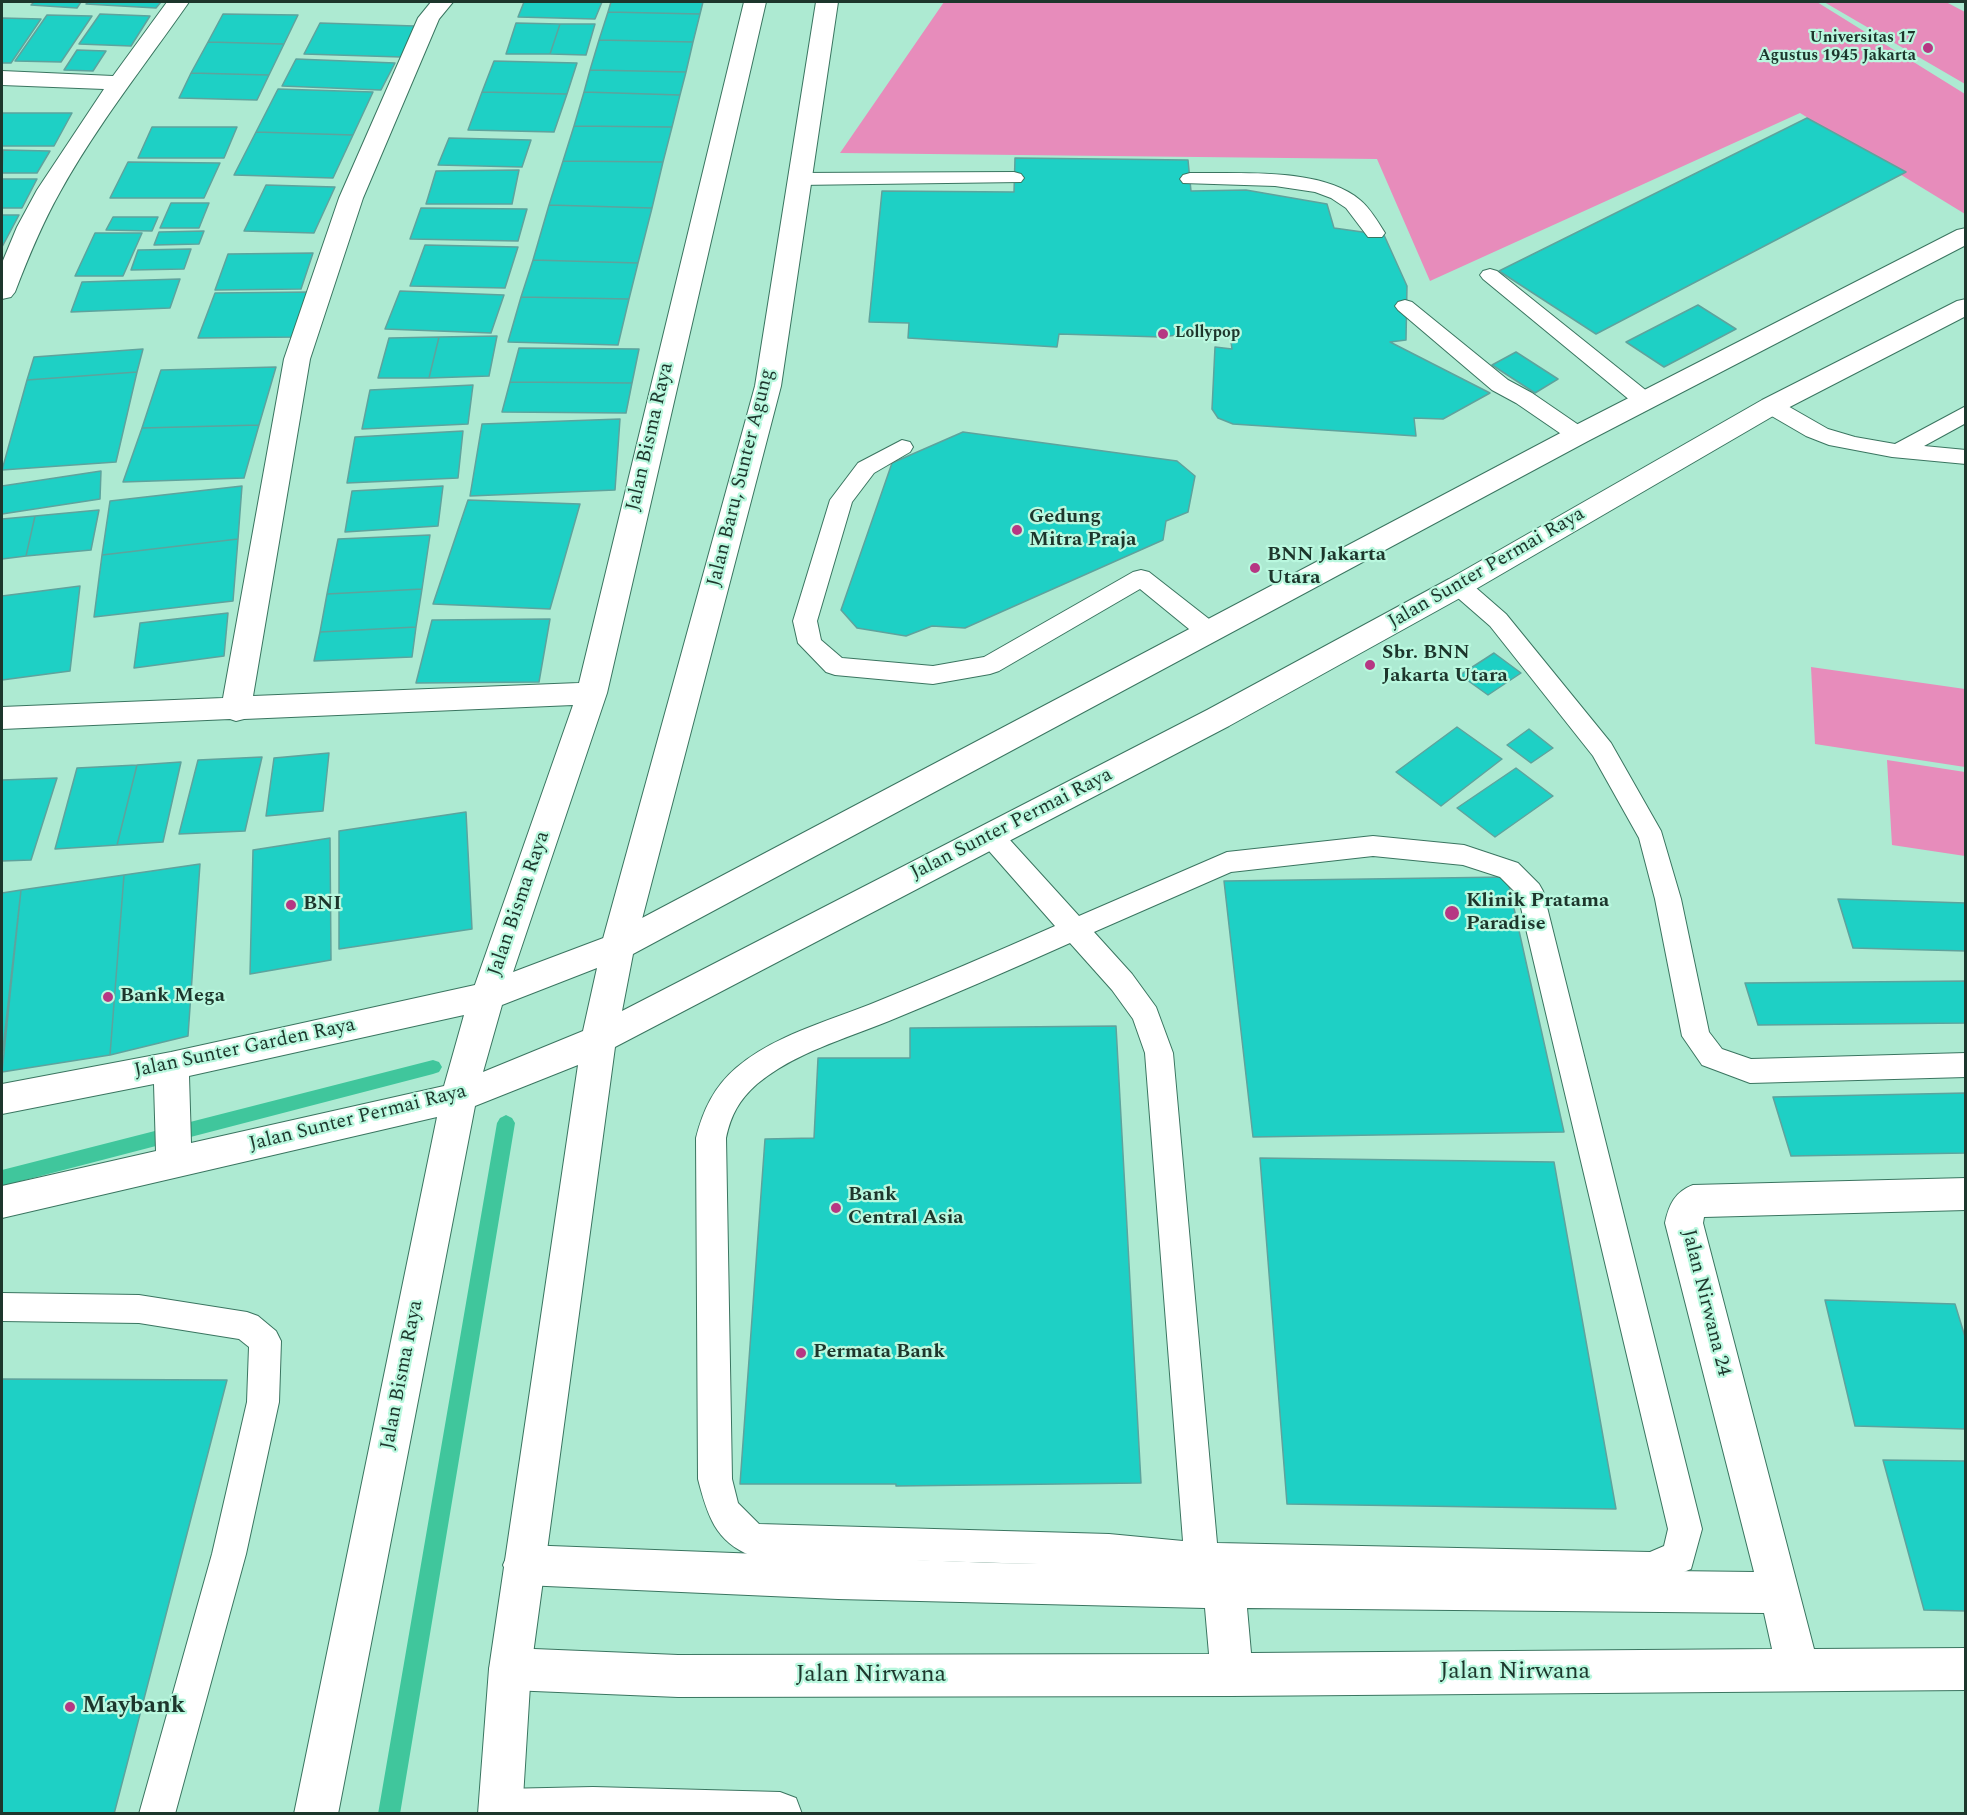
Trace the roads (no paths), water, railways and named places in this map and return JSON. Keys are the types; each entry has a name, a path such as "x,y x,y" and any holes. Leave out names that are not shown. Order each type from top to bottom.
{"street":[{"path":"2,292 29,227 49,190 120,83 178,2"},
{"path":"236,710 297,359 351,198 429,18 442,2"},
{"name":"Jalan Bisma Raya","path":"316,1814 459,1097 476,1029 592,693 755,2"},
{"name":"Jalan Baru, Sunter Agung","path":"618,946 768,386 827,2"},
{"path":"2,78 120,83"},
{"path":"488,996 618,946 1578,435 1965,236"},
{"name":"Jalan Sunter Permai Raya","path":"2,1202 174,1154 459,1097 578,1050 1228,712 1459,586 1772,406 1965,306"},
{"path":"2,718 236,710 592,693"},
{"path":"618,946 599,1039 524,1565 510,1670 500,1812 593,1809 780,1814"},
{"name":"Jalan Sunter Garden Raya","path":"2,1099 172,1081 488,996"},
{"path":"172,1081 174,1154"},
{"name":"Jalan Nirwana 24","path":"1798,1670 1684,1223 1686,1211 1693,1201 1965,1194"},
{"path":"524,1565 689,1574 1213,1574 1780,1593"},
{"path":"1213,1574 1232,1675"},
{"name":"Jalan Nirwana","path":"510,1670 678,1676 1232,1675 1965,1669"}],"lane":[{"path":"798,179 1014,178"},
{"path":"1190,179 1293,182 1325,189 1352,203 1375,234"},
{"path":"1490,275 1645,401"},
{"path":"1405,306 1500,385 1524,398 1578,435"},
{"path":"1772,406 1818,433 1848,442 1965,457"},
{"path":"1899,450 1965,413"},
{"path":"902,447 866,468 841,500 805,621 810,643 835,666 933,675 990,665 1142,578 1209,632"},
{"path":"1459,586 1497,620 1602,750 1652,838 1668,899 1696,1036 1712,1058 1750,1071 1965,1065"},
{"path":"991,836 1122,982 1146,1015 1159,1053 1213,1574"},
{"path":"1373,846 1464,855 1509,870 1530,891 1685,1529 1679,1557 1650,1569 1213,1574 1109,1550 752,1540 723,1512 715,1479 711,1138 719,1111 736,1088 760,1064 785,1050 950,984 1227,862 1373,846"},
{"path":"2,1307 139,1309 247,1326 265,1341 263,1402 229,1554 157,1814"}],"waterway":[{"path":"2,1178 433,1067"},
{"path":"389,1814 506,1123"}],"place":[{"name":"Universitas 17 Agustus 1945 Jakarta","path":"1928,48"},
{"name":"Lollypop","path":"1163,334"},
{"name":"Gedung Mitra Praja","path":"1017,530"},
{"name":"BNN Jakarta Utara","path":"1255,568"},
{"name":"Sbr. BNN Jakarta Utara","path":"1370,665"},
{"name":"BNI","path":"291,905"},
{"name":"Klinik Pratama Paradise","path":"1452,913"},
{"name":"Bank Mega","path":"108,997"},
{"name":"Bank Central Asia","path":"836,1208"},
{"name":"Permata Bank","path":"801,1353"},
{"name":"Maybank","path":"70,1707"}]}
